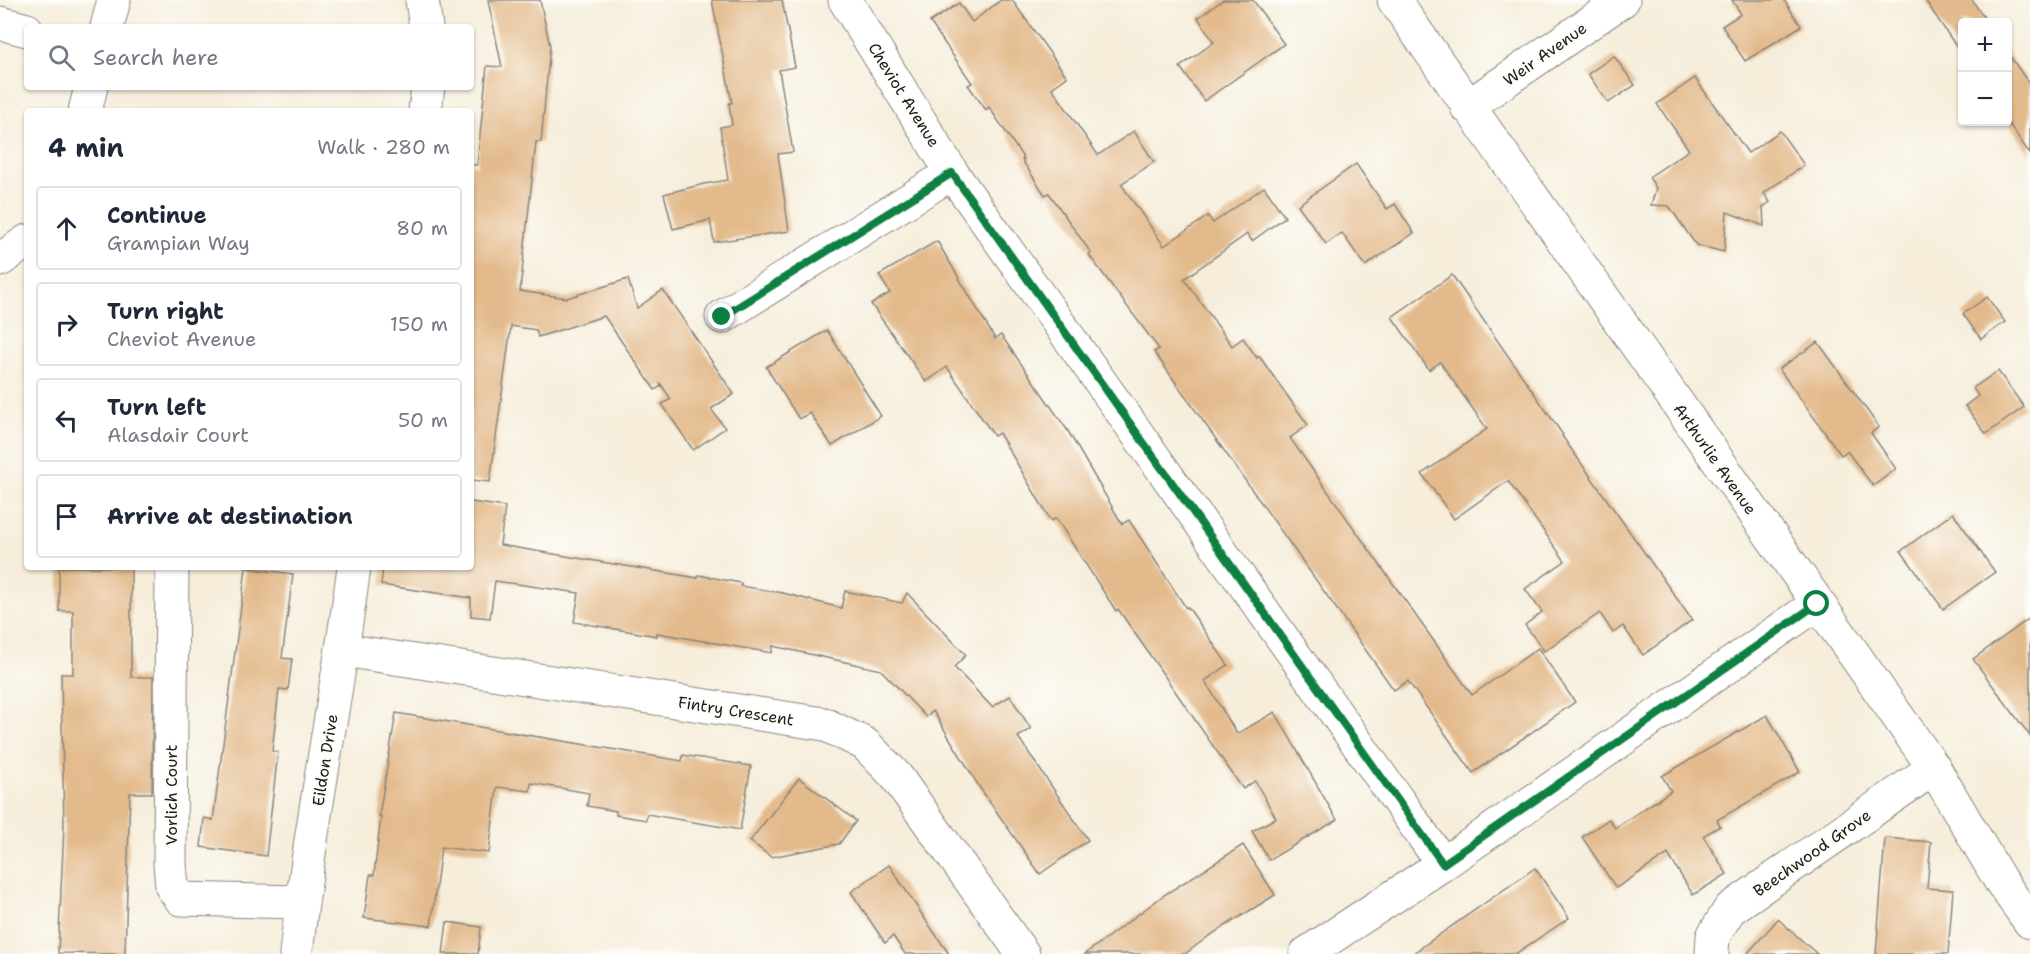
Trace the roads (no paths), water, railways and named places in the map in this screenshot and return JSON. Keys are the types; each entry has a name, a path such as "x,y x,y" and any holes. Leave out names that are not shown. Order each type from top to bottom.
{"street":[{"path":"108,24 114,0"},
{"path":"422,0 426,24"},
{"name":"Cheviot Avenue","path":"845,0 952,173 1443,864"},
{"name":"Arthurlie Avenue","path":"1394,0 1467,107 1934,768 2000,880 2030,922"},
{"name":"Weir Avenue","path":"1467,107 1623,0"},
{"path":"0,23 24,29"},
{"path":"86,108 90,90"},
{"path":"425,108 428,90"},
{"path":"722,317 952,173"},
{"path":"0,260 24,243"},
{"name":"Vorlich Court","path":"172,570 170,864 172,887 181,899 302,902"},
{"name":"Eildon Drive","path":"296,954 354,570"},
{"path":"1305,954 1443,864 1817,604"},
{"name":"Fintry Crescent","path":"343,650 824,724 865,744 896,776 1023,954"},
{"name":"Beechwood Grove","path":"1712,954 1713,936 1730,909 1934,768"}]}
